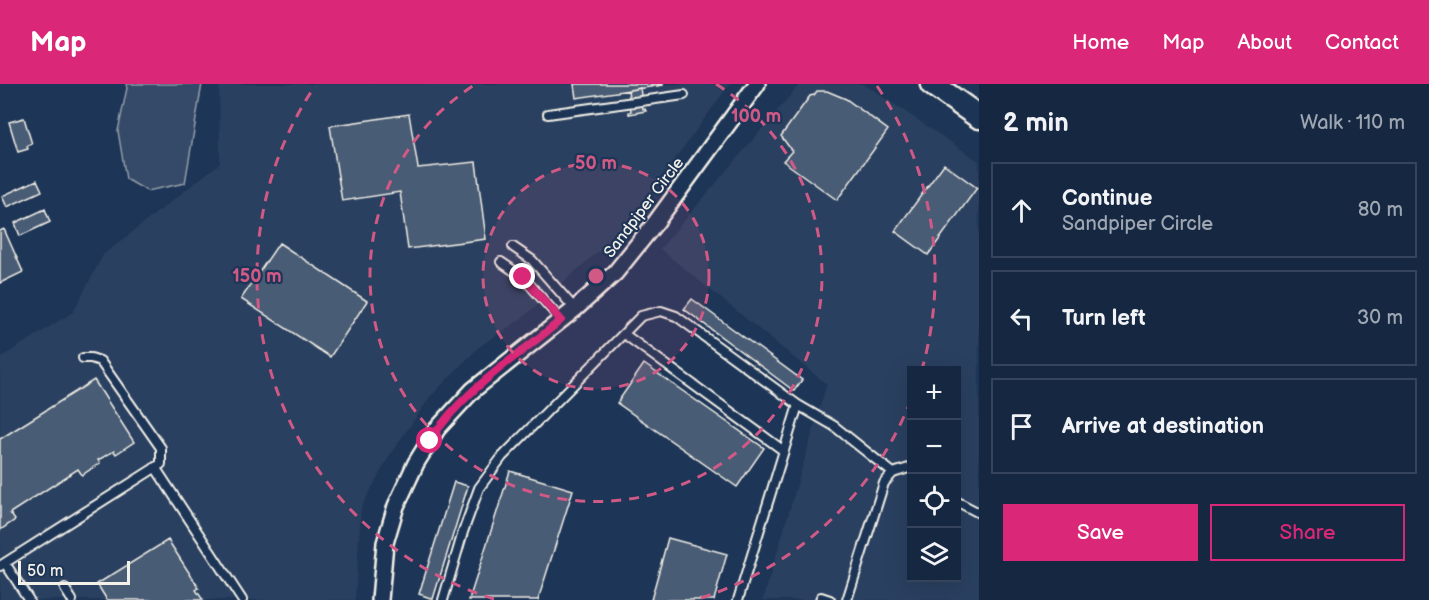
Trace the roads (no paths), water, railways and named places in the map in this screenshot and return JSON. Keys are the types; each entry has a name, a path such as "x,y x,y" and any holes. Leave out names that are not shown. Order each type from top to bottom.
{"main road":[{"path":"932,84 979,117"}],"street":[{"name":"Sandpiper Circle","path":"380,600 384,543 396,506 416,463 437,429 473,390 576,309 622,265 757,84"}],"lane":[{"path":"548,114 684,95"},
{"path":"513,247 532,260 576,309"},
{"path":"501,261 523,277 561,320"},
{"path":"443,600 479,488 502,457 641,316 661,310 676,316 798,405 834,426 893,472"},
{"path":"624,334 784,451"},
{"path":"29,600 2,564 161,464 161,448 100,361 83,358"},
{"path":"738,600 798,405"},
{"path":"156,467 242,600"},
{"path":"847,600 884,483 893,472 907,469"},
{"path":"961,503 979,513"},
{"path":"65,589 72,600"},
{"path":"820,600 821,597 830,600"}]}
